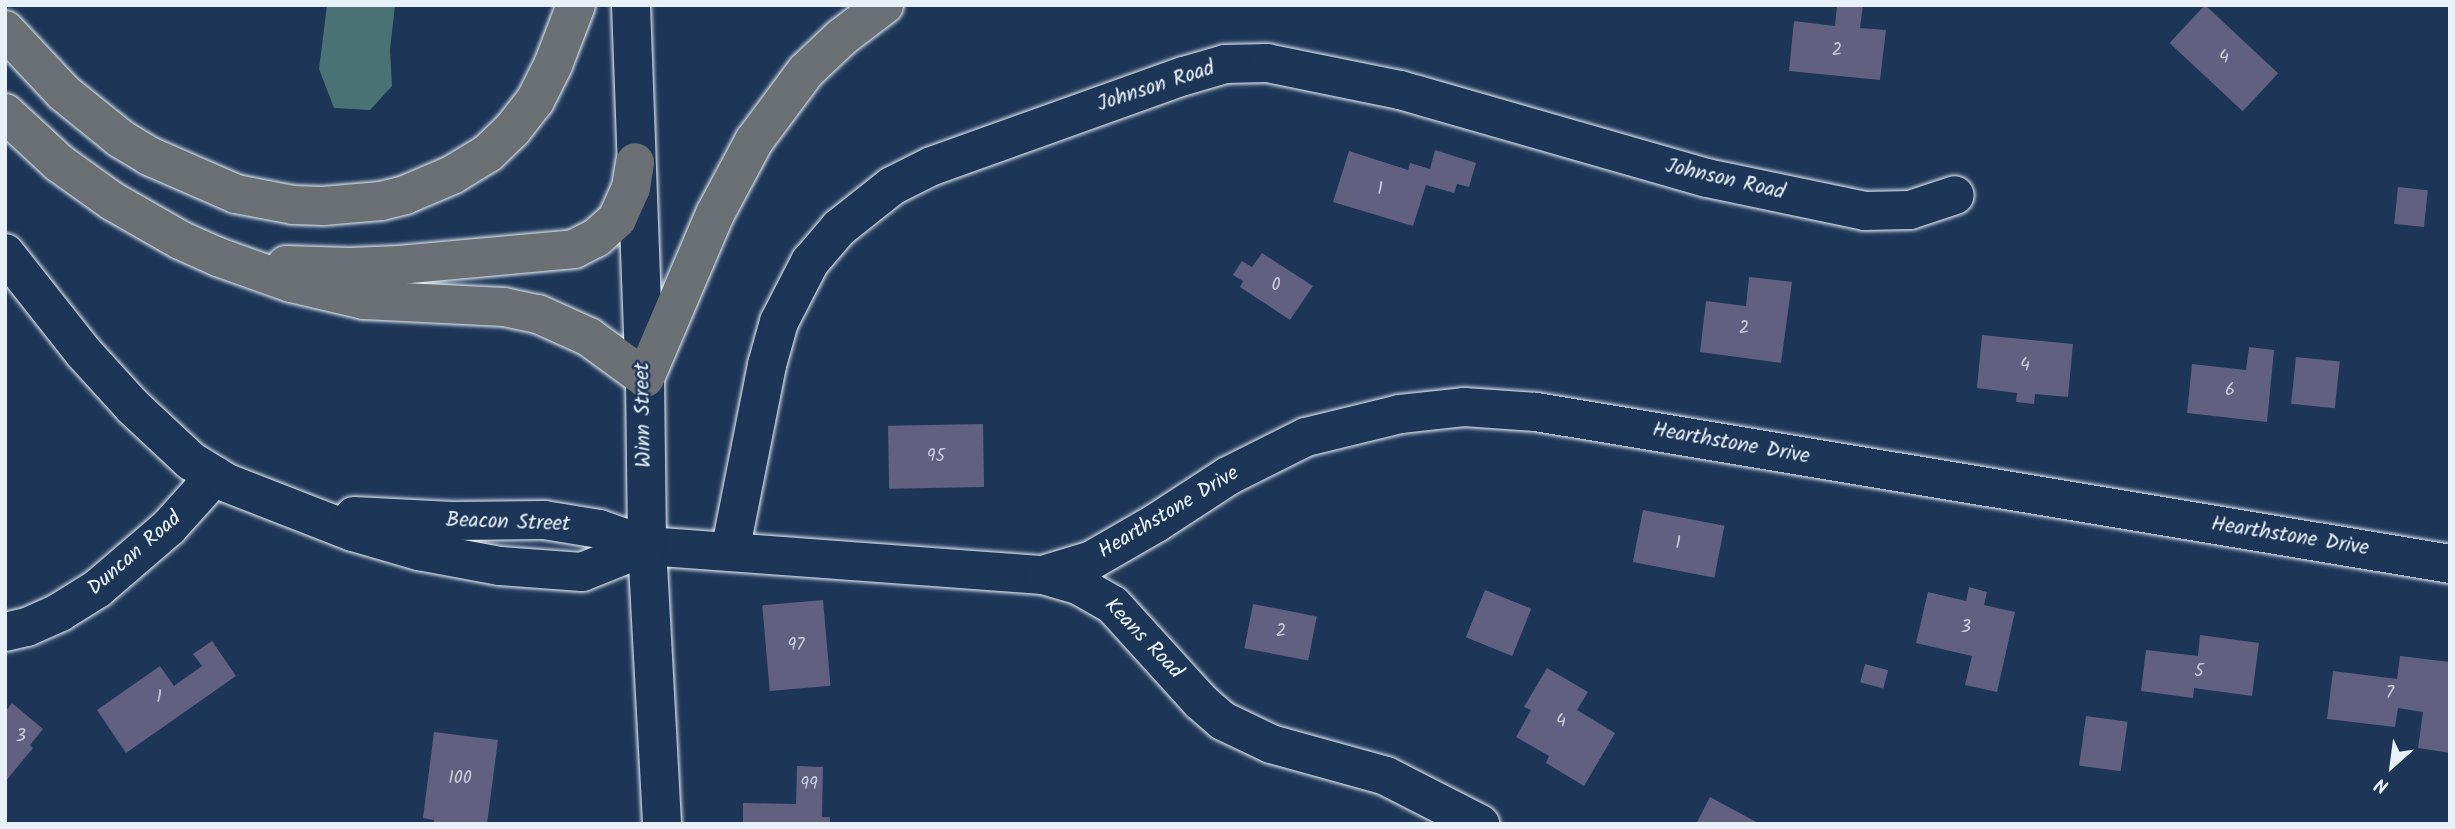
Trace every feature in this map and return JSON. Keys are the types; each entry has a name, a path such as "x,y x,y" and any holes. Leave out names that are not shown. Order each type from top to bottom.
{"highway":[{"path":"5,30 64,93 121,139 149,156 236,194 293,205 323,206 381,201 405,195 452,175 488,153 512,130 534,102 554,65 576,5"},
{"path":"5,113 59,163 112,201 170,235 218,257 314,289 364,300 397,304 483,305 538,314 589,337 645,378 715,214 754,141 806,71 842,37 884,5"},
{"path":"218,257 285,265 350,267 574,249 587,244 617,219 631,188 635,162"}],"street":[{"name":"Winn Street","path":"631,5 645,378 647,546 662,824"},
{"name":"Johnson Road","path":"730,552 766,365 779,322 810,262 839,228 892,186 932,166 1184,76 1225,64 1268,63 1400,90 1707,178 1865,211 1910,211 1955,195"},
{"name":"Beacon Street","path":"5,253 85,353 132,406 170,444 215,476 354,532 419,551 541,570 582,572 647,546"},
{"name":"Hearthstone Drive","path":"1043,575 1092,560 1168,516 1228,476 1306,437 1399,414 1464,407 1548,414 2450,564"},
{"name":"Duncan Road","path":"5,632 27,627 60,612 97,589 169,527 215,476"},
{"name":"Beacon Street","path":"307,512 452,521 544,520 599,529 647,546"},
{"name":"Keans Road","path":"647,546 1043,575 1087,588 1103,597 1135,627 1201,702 1236,729 1292,751 1387,776 1480,824"}],"green space":[{"path":"327,5 395,5 390,50 392,86 370,110 334,108 319,69"}],"building":[{"path":"1837,5 1863,5 1860,28 1886,30 1880,80 1789,71 1794,21 1835,26"},
{"path":"2205,5 2278,73 2243,111 2170,43"},
{"path":"1435,150 1476,163 1469,187 1457,184 1454,193 1426,185 1413,226 1333,202 1349,151 1408,170 1410,163 1430,169"},
{"path":"2398,187 2428,190 2424,227 2394,224"},
{"path":"1262,253 1313,286 1290,320 1240,287 1243,281 1233,275 1242,261 1252,267"},
{"path":"1749,277 1792,282 1781,363 1700,352 1706,301 1746,306"},
{"path":"1982,335 2073,344 2068,397 2035,394 2034,404 2016,402 2017,393 1977,388"},
{"path":"2249,347 2274,350 2267,422 2187,413 2192,364 2246,370"},
{"path":"2296,357 2340,362 2335,408 2291,404"},
{"path":"983,424 984,487 889,489 888,426"},
{"path":"1643,510 1724,526 1714,578 1633,562"},
{"path":"1969,587 1987,592 1984,605 2015,612 1997,692 1965,685 1972,656 1916,643 1928,592 1966,601"},
{"path":"1485,590 1531,609 1512,656 1466,637"},
{"path":"823,600 830,686 770,691 762,605"},
{"path":"1253,604 1317,616 1308,661 1244,648"},
{"path":"2200,635 2259,643 2252,696 2194,688 2193,698 2141,691 2146,650 2198,656"},
{"path":"212,641 236,676 126,753 97,710 160,666 174,686 202,666 193,654"},
{"path":"2400,656 2450,662 2450,753 2418,748 2423,712 2398,708 2395,727 2327,719 2333,671 2397,679"},
{"path":"1865,664 1888,670 1883,689 1860,682"},
{"path":"1547,668 1588,692 1577,710 1615,733 1584,786 1546,763 1549,756 1516,737 1531,710 1524,707"},
{"path":"12,703 43,729 30,745 33,748 5,782 5,712"},
{"path":"2086,716 2128,722 2121,771 2079,766"},
{"path":"434,732 498,740 487,824 434,824 434,820 423,818"},
{"path":"797,766 823,767 822,817 830,817 830,824 743,824 743,803 796,804"},
{"path":"1710,797 1760,824 1696,824"}]}
